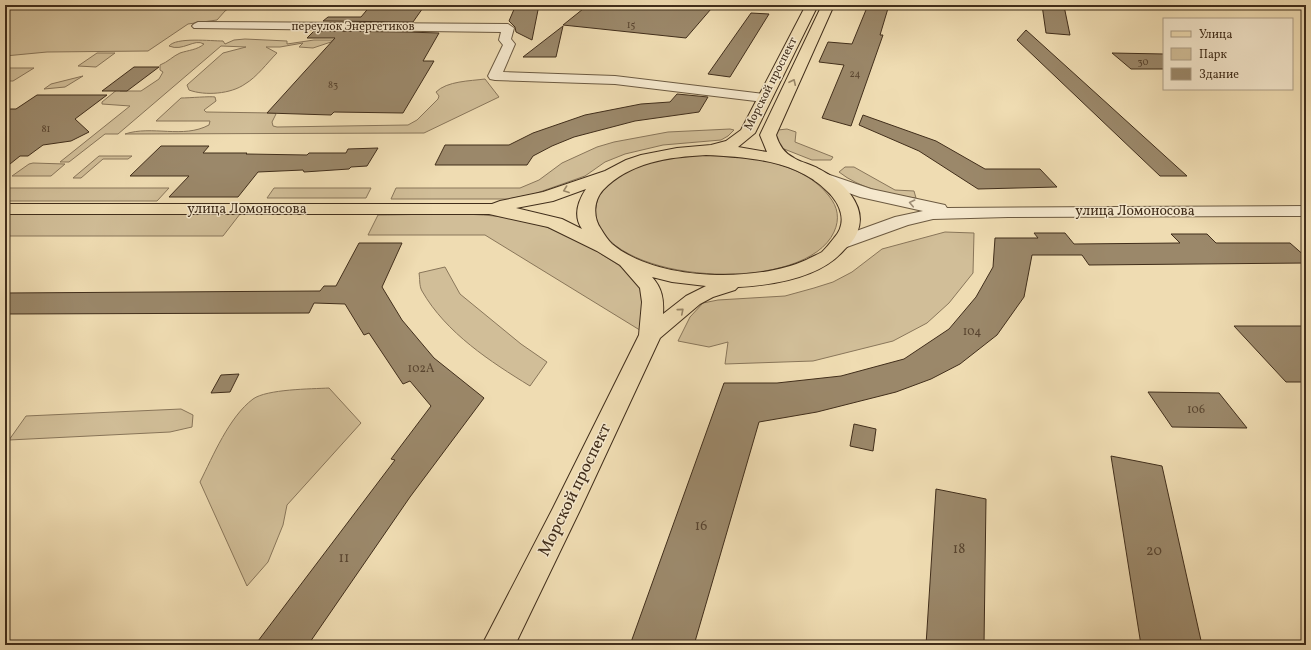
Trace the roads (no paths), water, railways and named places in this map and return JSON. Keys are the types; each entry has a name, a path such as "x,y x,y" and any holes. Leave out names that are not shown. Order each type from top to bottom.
{"main road":[{"name":"Морской проспект","path":"693,151 721,147 739,140 747,133 812,5"},
{"name":"Морской проспект","path":"789,163 773,149 768,138 828,5"},
{"path":"764,98 784,101"},
{"path":"693,151 738,152 768,157 789,163 821,177 839,192 850,209 851,225 844,242 835,252 802,270 775,277 741,282 722,282 675,277 642,268 625,260 606,248 555,223 534,217 489,209 547,197 616,172 649,158 693,151"},
{"path":"606,248 590,230 586,218 586,208 594,190 616,172"},
{"name":"улица Ломоносова","path":"5,209 489,209"},
{"path":"625,260 650,287 653,302 650,334"},
{"path":"650,334 693,300 706,293 741,282"},
{"name":"Морской проспект","path":"498,645 567,508 650,334"}],"street":[{"name":"переулок Энергетиков","path":"198,26 508,28 505,40 509,44 495,76 615,80 764,98"},
{"path":"821,177 882,197 964,212"},
{"name":"улица Ломоносова","path":"964,212 1306,211"},
{"path":"844,242 917,217 964,212"}]}
